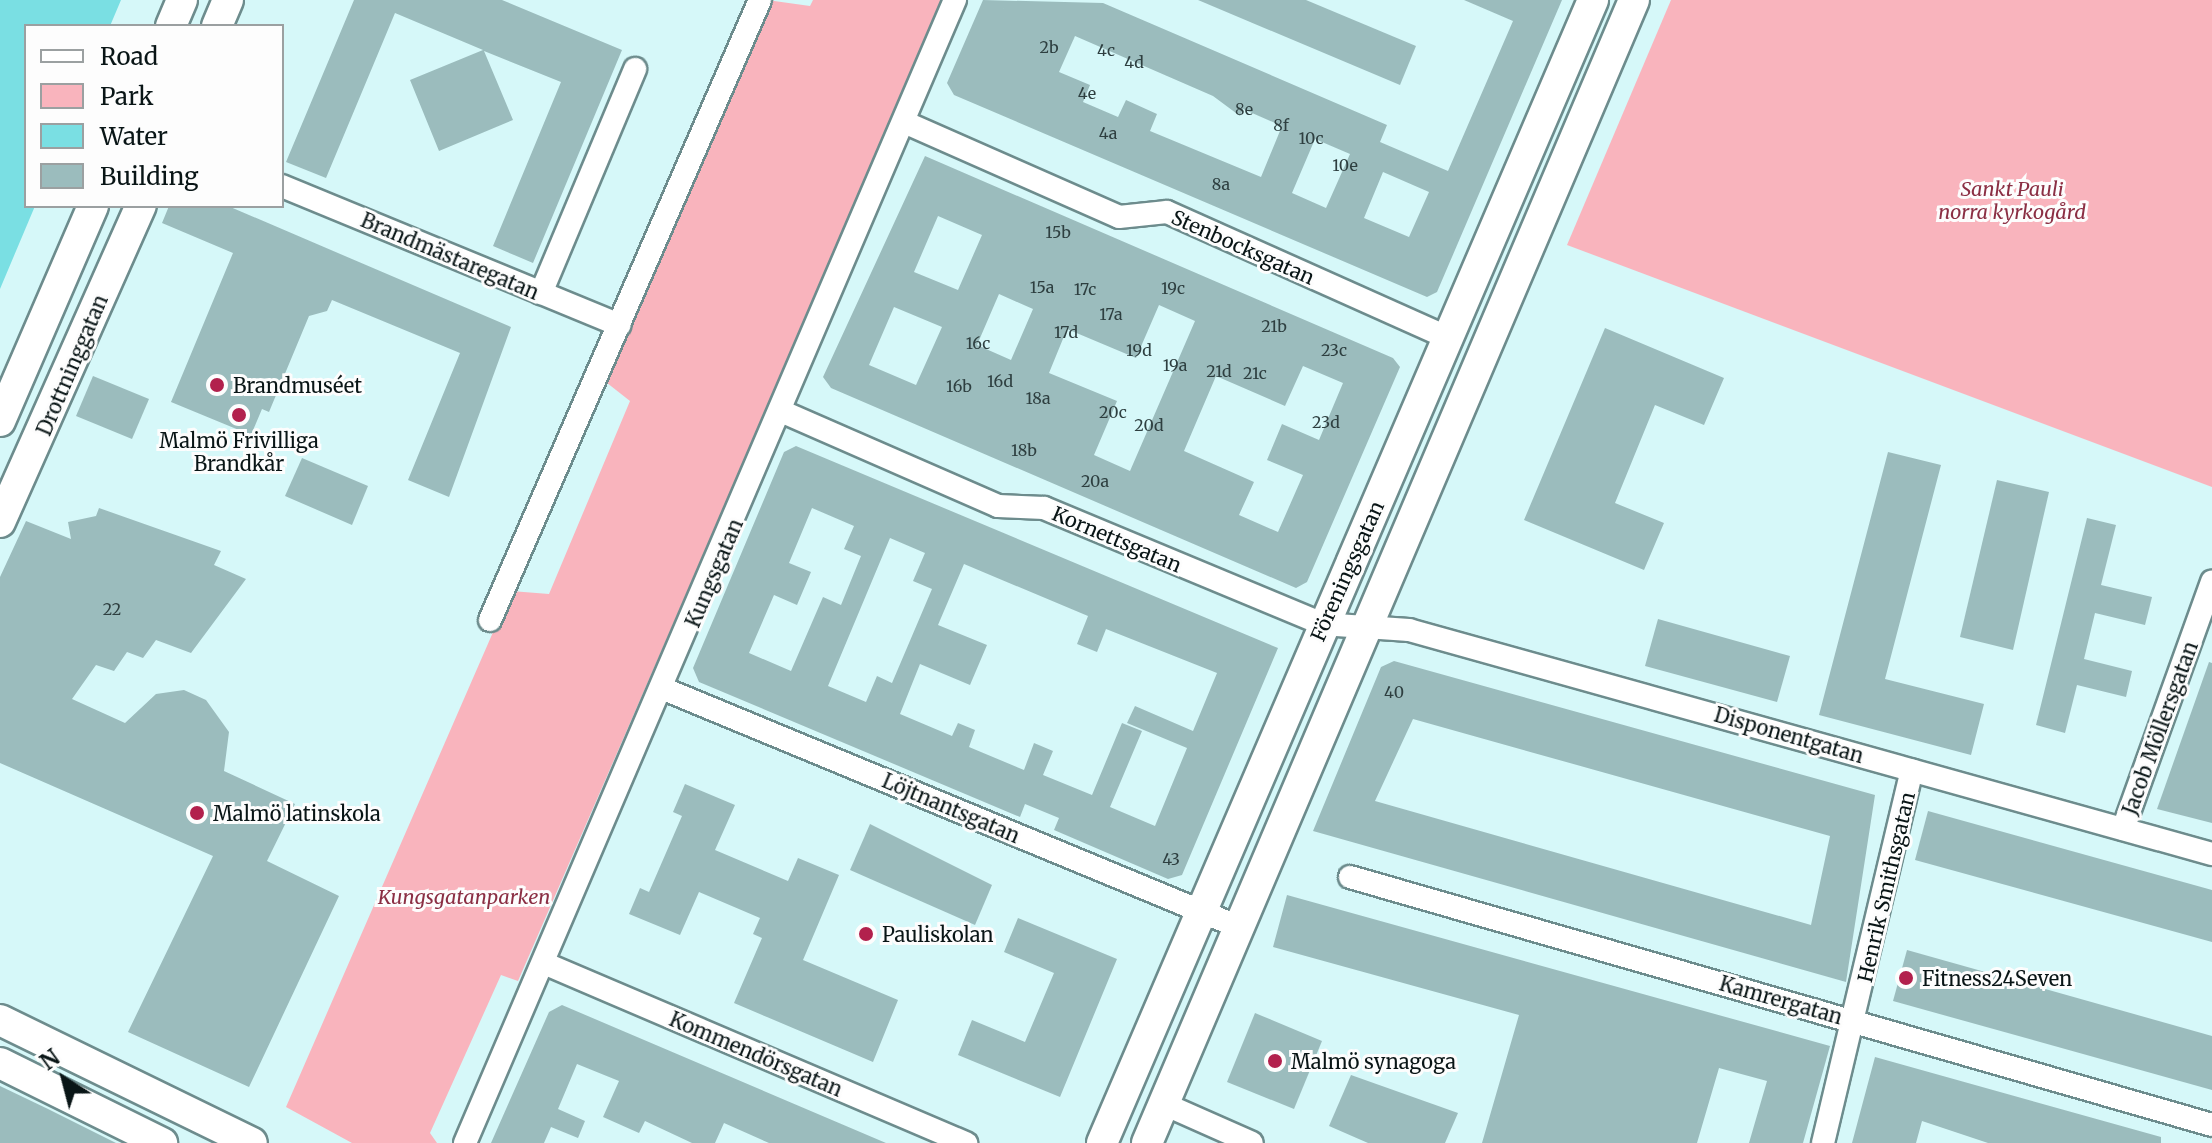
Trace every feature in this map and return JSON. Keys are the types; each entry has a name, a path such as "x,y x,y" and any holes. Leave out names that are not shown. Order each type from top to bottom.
{"street":[{"path":"172,24 182,0"},
{"path":"218,24 228,0"},
{"path":"490,620 760,0"},
{"name":"Kungsgatan","path":"465,1143 546,964 783,412 955,0"},
{"name":"Föreningsgatan","path":"1102,1143 1322,624 1593,0"},
{"name":"Föreningsgatan","path":"1147,1143 1364,623 1634,0"},
{"path":"541,293 635,69"},
{"name":"Stenbocksgatan","path":"904,122 1119,217 1167,212 1447,337"},
{"name":"Brandmästaregatan","path":"284,187 619,325"},
{"path":"0,421 92,208"},
{"name":"Drottninggatan","path":"0,522 140,208"},
{"name":"Kornettsgatan","path":"783,412 998,506 1044,508 1322,624 1364,623"},
{"name":"Jacob Möllersgatan","path":"2123,829 2212,582"},
{"name":"Disponentgatan","path":"1364,623 2212,854"},
{"name":"Löjtnantsgatan","path":"664,689 1239,927"},
{"name":"Henrik Smithsgatan","path":"1823,1143 1855,1021 1912,770"},
{"name":"Kamrergatan","path":"1350,877 2212,1125"},
{"name":"Kommendörsgatan","path":"546,964 966,1143"},
{"path":"0,1020 252,1143"},
{"path":"0,1063 162,1143"},
{"path":"1164,1104 1252,1143"}],"green space":[{"name":"Kungsgatanparken","path":"767,0 810,6 813,0 944,0 518,981 501,975 430,1133 437,1143 352,1143 286,1107 511,591 549,594 630,401 602,379"},
{"name":"Sankt Pauli norra kyrkogård","path":"1671,0 2212,0 2212,487 1567,245"}],"water":[{"path":"0,0 121,0 111,24 24,24 24,208 34,208 0,289"}],"building":[{"path":"354,0 502,0 622,50 533,263 493,246 561,82 484,51 513,120 439,151 410,80 483,50 395,13 326,178 286,162"},
{"path":"983,0 1103,3 1387,125 1380,142 1448,171 1513,21 1464,0 1562,0 1437,292 1427,297 954,95 947,83","holes":["1075,36 1213,96 1240,116 1243,109 1282,126 1261,177 1150,131 1157,114 1126,100 1118,117 1083,102 1090,85 1059,72","1315,139 1350,154 1326,208 1292,193","1383,172 1429,192 1409,237 1364,218"]},
{"path":"1198,0 1306,0 1416,46 1400,85"},
{"path":"925,156 1393,358 1400,367 1307,582 1296,588 831,388 823,377","holes":["938,216 982,235 958,290 914,272","999,294 1033,309 1011,360 977,345","1159,305 1195,321 1130,471 1094,455 1117,401 1049,373 1067,329 1136,358","894,307 942,327 916,385 869,365","1303,366 1343,383 1319,440 1282,424 1267,460 1303,475 1278,532 1239,515 1254,482 1184,451 1216,376 1285,406"]},
{"path":"168,208 233,208 511,327 449,497 408,480 460,353 332,300 327,311 309,316 269,412 262,409 251,435 171,402 233,253 162,223"},
{"path":"1605,328 1724,378 1704,425 1655,405 1615,503 1664,523 1644,570 1524,520"},
{"path":"93,376 149,399 132,439 76,416"},
{"path":"796,446 1278,648 1182,875 1168,879 1054,830 1059,818 1025,804 1020,817 699,682 693,668 784,452","holes":["812,508 854,526 844,549 861,556 841,605 823,597 791,671 749,653 774,595 797,605 811,572 789,563","890,538 925,553 913,581 932,589 892,683 877,676 866,702 828,686","964,564 1088,616 1077,644 1097,652 1106,629 1217,673 1193,731 1135,706 1127,723 1187,748 1155,826 1110,807 1142,731 1122,723 1092,795 1043,775 1053,751 1034,743 1024,770 969,747 975,730 958,723 952,736 900,714 920,664 970,685 987,645 938,625"]},
{"path":"1888,452 1941,465 1885,679 1984,704 1971,755 1819,715"},
{"path":"302,458 368,486 352,525 285,496"},
{"path":"1997,480 2049,492 2013,650 1960,637"},
{"path":"99,508 221,551 214,565 246,579 191,653 156,640 143,658 127,652 114,671 96,665 72,699 125,723 156,694 184,690 206,700 229,732 224,771 295,804 267,861 339,896 249,1087 128,1032 213,856 0,763 0,577 26,521 71,539 68,522 96,516"},
{"path":"2087,518 2116,525 2101,585 2152,597 2145,625 2095,613 2084,659 2132,671 2126,697 2077,685 2065,733 2036,725"},
{"path":"1658,619 1790,656 1777,702 1645,666"},
{"path":"1394,661 1875,795 1846,982 1313,831 1381,667","holes":["1413,719 1830,836 1811,925 1375,801"]},
{"path":"2209,662 2212,663 2212,823 2157,809"},
{"path":"685,784 735,805 715,850 788,881 798,858 839,875 803,960 898,1000 873,1062 734,1003 762,938 753,934 760,918 699,892 680,935 629,914 640,888 649,892 682,816 673,812"},
{"path":"1928,811 2212,890 2212,942 1915,860"},
{"path":"870,824 992,885 975,925 850,870"},
{"path":"1287,895 1830,1046 1803,1143 1749,1143 1767,1081 1719,1068 1697,1143 1482,1143 1519,1015 1273,947"},
{"path":"1018,918 1117,959 1060,1097 958,1055 972,1020 1025,1042 1054,973 1004,952"},
{"path":"1907,950 2212,1036 2212,1090 1893,1001"},
{"path":"562,1005 886,1143 769,1143 724,1123 715,1143 692,1143 645,1121 639,1133 603,1117 619,1081 577,1064 558,1109 585,1121 578,1138 551,1127 544,1143 491,1143 549,1012"},
{"name":"Malmö synagoga","path":"1255,1013 1322,1041 1294,1109 1227,1082"},
{"path":"1875,1057 2161,1137 2161,1143 1988,1143 1922,1121 1916,1143 1852,1143"},
{"path":"1351,1075 1458,1113 1445,1143 1368,1143 1329,1126"},
{"path":"0,1086 48,1109 116,1143 0,1143"}],"place":[{"name":"Brandmuséet","path":"217,385"},
{"name":"Malmö Frivilliga Brandkår","path":"239,415"},
{"name":"Malmö latinskola","path":"197,813"},
{"name":"Pauliskolan","path":"866,934"},
{"name":"Fitness24Seven","path":"1906,978"},
{"name":"Malmö synagoga","path":"1275,1061"}]}
